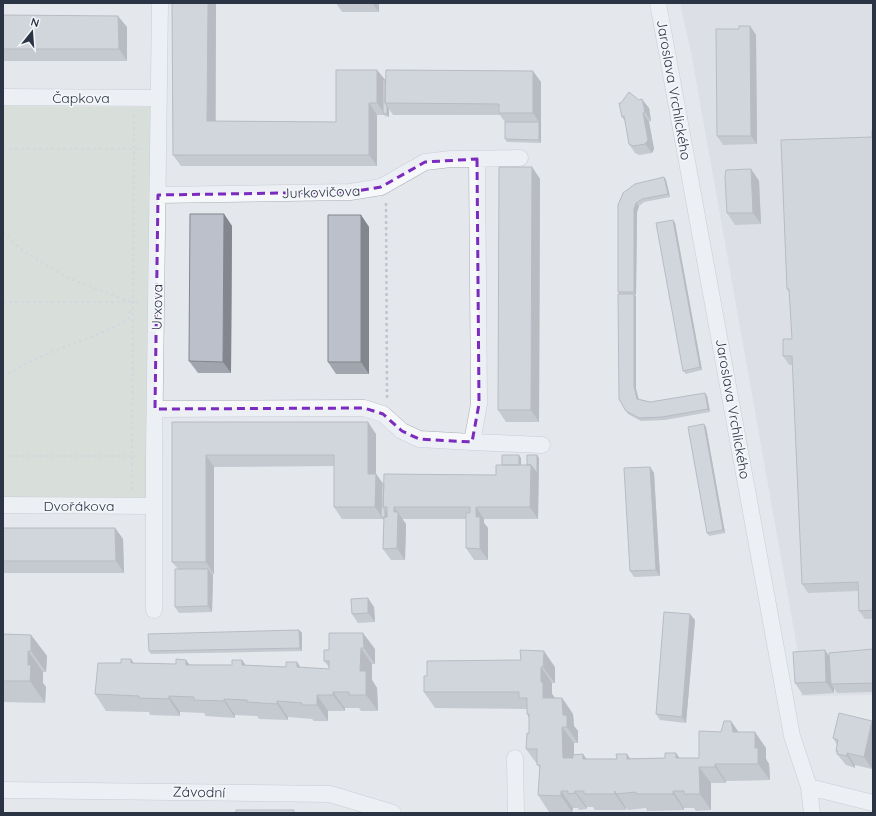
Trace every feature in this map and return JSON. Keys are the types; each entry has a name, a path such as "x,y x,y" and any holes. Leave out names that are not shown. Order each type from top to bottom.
{"street":[{"name":"Urxova","path":"154,610 154,456 160,3"},
{"name":"Jaroslava Vrchlického","path":"658,3 792,736 809,787 812,813"},
{"name":"Čapkova","path":"3,97 159,98"},
{"name":"Jurkovičova","path":"158,195 350,192 375,189 425,162 520,158"},
{"path":"472,442 478,404 477,159"},
{"path":"155,410 364,408 383,414 402,431 419,439 542,444"},
{"name":"Dvořákova","path":"3,505 154,506"},
{"path":"515,758 516,813"},
{"path":"809,787 873,803"},
{"name":"Závodní","path":"3,790 330,794 392,813"}],"path":[{"path":"132,506 134,98"},
{"path":"3,149 158,150"},
{"path":"386,184 387,418"},
{"path":"3,232 22,250 66,277 133,303"},
{"path":"3,302 157,302"},
{"path":"3,377 41,357 128,320 133,303"},
{"path":"3,456 154,456"}],"highlighted area":[{"path":"477,159 479,404 472,442 419,439 402,431 383,414 364,408 155,409 158,195 350,192 381,187 425,162"}],"shaded area":[{"path":"680,3 873,3 873,695 801,696 800,664 691,52"}],"green space":[{"path":"3,106 151,107 147,500 3,499"}],"building":[{"path":"172,3 208,3 207,121 336,122 336,70 377,70 377,103 369,103 369,155 173,155"},
{"path":"3,15 118,16 119,49 3,49"},
{"path":"739,26 750,26 751,136 717,136 716,29 739,29"},
{"path":"386,70 533,71 533,113 499,113 499,104 385,103"},
{"path":"383,80 385,80 385,103 387,106 387,114 383,113"},
{"path":"629,92 639,100 642,99 648,140 645,144 633,146 629,144 624,116 622,117 619,103 621,103"},
{"path":"505,122 539,122 539,140 505,139"},
{"path":"872,130 873,610 859,611 858,582 802,584 792,356 783,356 783,339 792,339 789,289 787,289 781,140 872,137"},
{"path":"499,167 532,167 531,410 498,410"},
{"path":"751,169 753,213 727,213 726,170"},
{"path":"664,177 668,194 642,199 636,203 634,209 634,292 618,292 618,205 623,193 635,184"},
{"path":"190,214 224,214 223,362 189,361"},
{"path":"328,215 361,215 361,362 328,362"},
{"path":"673,220 700,367 683,371 656,223"},
{"path":"618,294 634,294 634,386 637,399 650,402 705,393 708,409 662,417 639,418 626,411 619,399"},
{"path":"172,422 368,422 368,474 376,474 375,507 334,507 334,455 206,455 206,562 172,562"},
{"path":"704,424 723,530 707,533 688,427"},
{"path":"502,455 519,455 519,465 502,465"},
{"path":"527,455 537,455 537,473 531,465 527,465"},
{"path":"496,465 531,465 530,507 476,507 476,517 480,517 480,549 466,548 466,513 470,513 470,507 394,507 394,512 398,512 397,548 383,549 384,517 387,517 387,507 383,507 384,474 496,475"},
{"path":"650,467 656,570 630,571 624,468"},
{"path":"382,484 384,484 383,507 385,510 385,517 381,517"},
{"path":"3,528 115,528 116,561 3,561"},
{"path":"175,569 208,569 208,606 175,607"},
{"path":"368,598 368,613 352,614 351,599"},
{"path":"664,612 690,614 682,717 656,714"},
{"path":"299,630 300,648 149,651 148,634"},
{"path":"329,633 363,633 364,648 361,648 360,671 366,671 366,695 349,695 349,692 333,692 333,695 317,695 317,705 302,705 302,703 277,701 277,704 247,702 247,700 194,700 194,697 169,696 169,699 95,694 98,663 121,663 121,659 131,659 131,663 176,664 176,659 186,660 186,665 232,665 232,660 242,660 242,665 286,667 286,662 297,662 297,667 329,669 329,661 324,661 324,650 329,650"},
{"path":"3,634 31,635 31,651 28,651 28,665 31,665 30,681 3,681"},
{"path":"873,649 873,683 831,684 829,653"},
{"path":"520,650 544,651 543,667 541,667 543,698 562,698 563,715 566,715 567,717 567,727 562,727 563,758 573,758 573,755 583,754 583,759 617,759 616,754 627,754 627,759 665,758 665,753 676,753 676,758 699,758 699,731 721,732 724,721 731,721 733,732 755,732 755,748 758,748 758,764 715,764 715,767 699,767 700,794 684,794 684,791 673,791 673,794 636,794 636,792 616,794 615,791 615,794 584,794 584,791 575,791 575,793 568,794 568,791 561,791 561,796 538,795 540,765 537,765 537,749 526,749 527,733 529,734 527,698 519,698 519,692 424,692 424,676 427,676 427,661 521,660"},
{"path":"825,650 826,682 795,683 793,652"},
{"path":"839,713 872,721 864,757 847,753 847,756 837,754 838,751 836,751 838,740 833,738"},
{"path":"236,810 294,810 294,813 236,813"}]}
